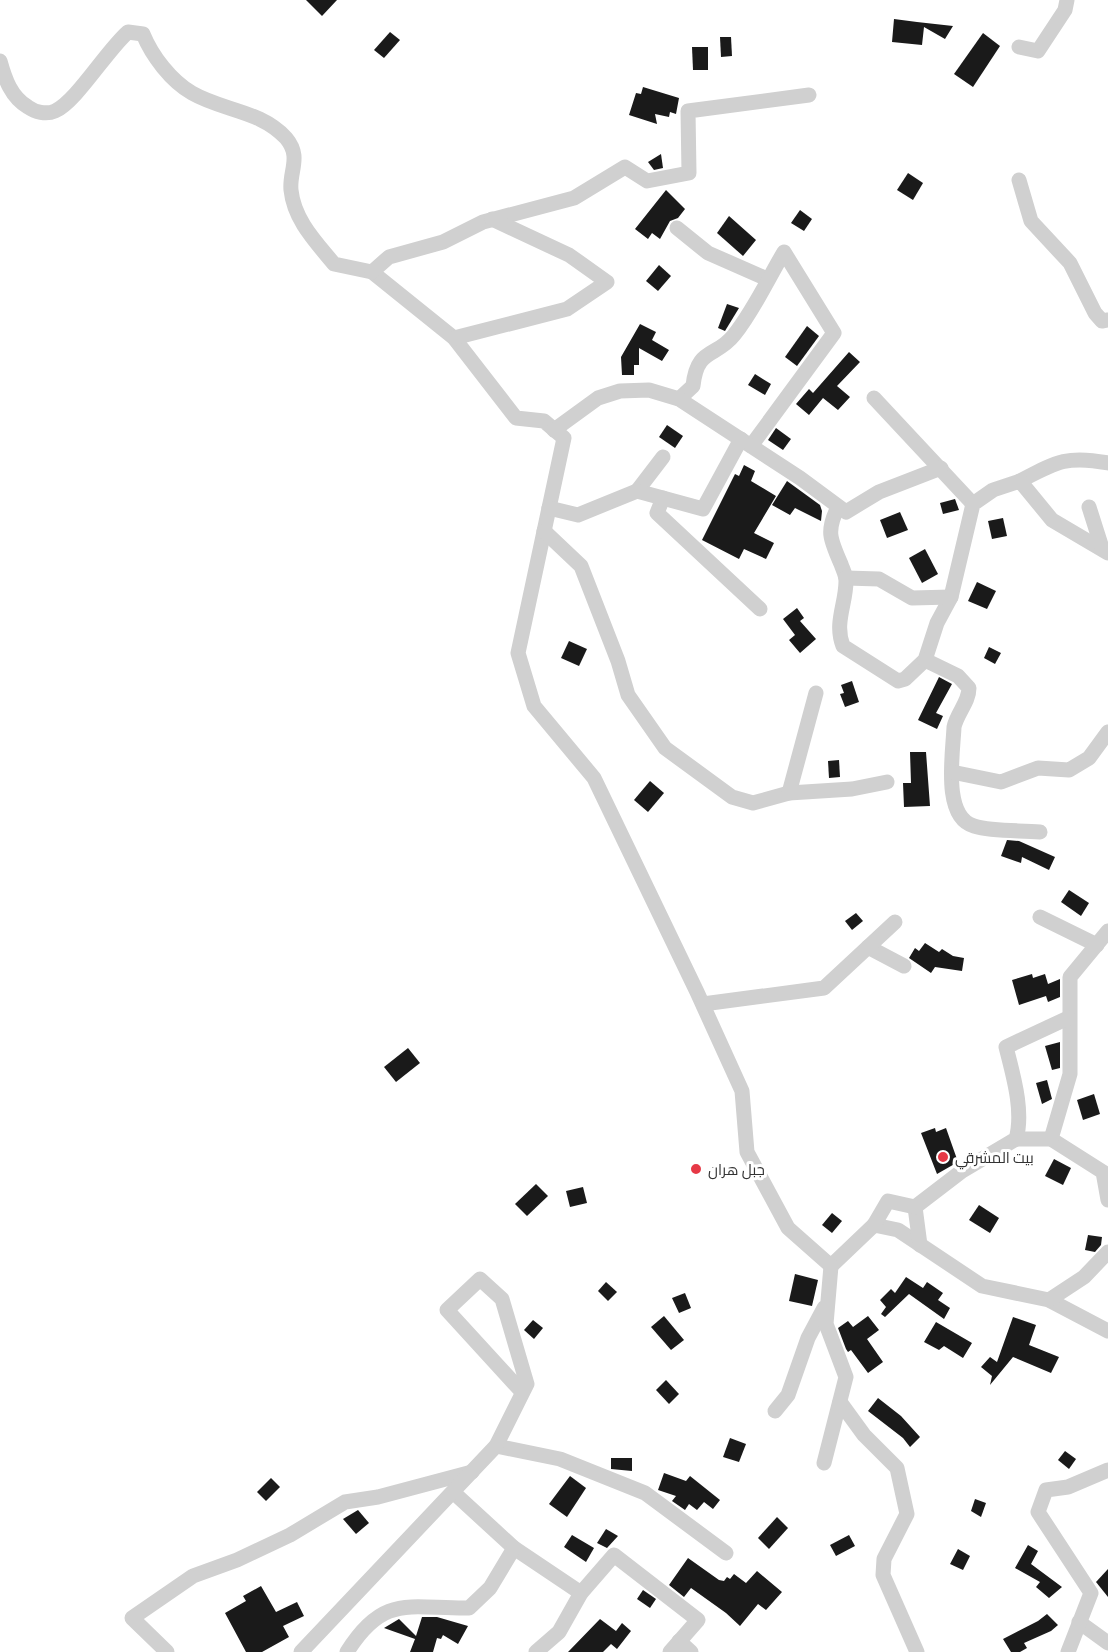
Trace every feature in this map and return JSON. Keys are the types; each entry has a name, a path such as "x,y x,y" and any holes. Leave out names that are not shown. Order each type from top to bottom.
{"street":[{"path":"1018,47 1038,51 1065,10 1067,0"},
{"path":"0,61 5,80 18,102 36,112 55,111 73,95 115,43 128,32 143,34 151,53 192,93 271,123 288,141 296,162 291,190 302,224 334,264 372,272 453,338 516,418 544,422 564,438 518,653 534,706 594,778 702,1004 742,1092 747,1152 788,1228 831,1266"},
{"path":"372,272 388,257 443,242 492,219 574,198 625,167 647,181 689,173 688,111 809,95"},
{"path":"1019,180 1032,221 1070,263 1095,314 1102,321 1108,320"},
{"path":"453,338 567,309 607,282 569,255 492,219"},
{"path":"677,228 708,253 767,279"},
{"path":"637,491 703,509 746,443 834,333 784,252 733,337 704,356 694,373 693,386 679,399"},
{"path":"554,430 598,398 610,393 649,390 679,399 846,512 879,492 942,468"},
{"path":"874,398 942,468 973,504"},
{"path":"549,508 578,515 637,491 663,457"},
{"path":"838,507 830,525 830,536 846,578 839,618 843,646 898,681 905,679 925,660 937,623 951,597 973,504 993,490 1020,481 1049,465 1072,458 1108,463"},
{"path":"1020,481 1052,520 1105,551"},
{"path":"663,498 657,513 760,609"},
{"path":"1089,507 1105,551"},
{"path":"544,531 581,566 618,661 628,695 666,748 732,797 753,803 789,793 852,789 886,782"},
{"path":"846,578 879,579 912,598 951,597"},
{"path":"925,660 958,676 969,688 969,696 956,717 954,727 952,798 956,809 967,822 975,826 1040,832"},
{"path":"789,793 816,693"},
{"path":"952,772 1001,782 1038,768 1069,770 1089,758 1108,732"},
{"path":"1040,917 1097,945"},
{"path":"702,1004 824,988 896,922"},
{"path":"1051,1140 1070,1074 1068,1018 1070,977 1108,931"},
{"path":"868,947 904,966"},
{"path":"1016,1138 1020,1124 1006,1047 1068,1018"},
{"path":"915,1208 962,1171 1016,1138 1051,1140 1103,1172 1108,1200"},
{"path":"824,1463 846,1377 826,1324 831,1266 874,1225 888,1202 915,1208"},
{"path":"915,1208 920,1245"},
{"path":"874,1225 898,1230 982,1286 1049,1300 1108,1331"},
{"path":"1049,1300 1084,1277 1108,1252"},
{"path":"301,1652 496,1446 527,1384 502,1299 480,1279 447,1310 522,1392"},
{"path":"775,1411 788,1395 808,1338 828,1300"},
{"path":"840,1402 864,1435 897,1468 907,1514 884,1559 883,1575 917,1652"},
{"path":"496,1446 560,1459 645,1493 726,1553"},
{"path":"1068,1652 1091,1593 1038,1512 1046,1490 1068,1487 1108,1470"},
{"path":"167,1652 132,1618 185,1581 290,1535 345,1502 378,1497 472,1472"},
{"path":"453,1492 514,1548 581,1593"},
{"path":"347,1652 383,1612 398,1606 469,1608 490,1588 514,1548"},
{"path":"536,1652 558,1632 581,1593 614,1555 698,1620 675,1646 692,1652"},
{"path":"1079,1622 1108,1643"}],"building":[{"path":"306,0 337,0 322,16"},
{"path":"894,19 953,26 945,39 924,27 922,45 892,42"},
{"path":"390,32 400,40 384,58 374,50"},
{"path":"983,33 1000,46 973,87 954,74"},
{"path":"720,37 731,37 732,56 721,57"},
{"path":"692,47 708,47 708,70 693,70"},
{"path":"643,87 679,98 676,114 670,112 669,117 655,114 657,124 629,115 636,93 641,94"},
{"path":"661,154 663,168 654,170 648,162"},
{"path":"908,173 923,183 913,200 897,190"},
{"path":"666,190 685,209 678,218 670,221 660,239 652,233 648,239 635,229"},
{"path":"800,210 812,219 804,231 791,223"},
{"path":"729,216 756,240 743,256 717,233"},
{"path":"659,265 671,276 658,291 646,281"},
{"path":"727,304 739,308 725,331 718,328"},
{"path":"640,324 656,332 652,340 669,350 662,361 639,348 639,365 634,365 634,375 622,375 621,357"},
{"path":"807,326 819,336 797,366 785,357"},
{"path":"849,352 860,362 837,386 850,397 838,410 823,398 809,415 796,404 809,389 813,393"},
{"path":"755,374 771,384 765,395 748,385"},
{"path":"667,425 683,436 675,448 659,437"},
{"path":"776,428 791,439 783,450 768,440"},
{"path":"744,465 755,471 751,481 776,496 754,533 774,543 766,559 744,549 739,559 702,540 735,474 739,476"},
{"path":"787,481 820,505 821,521 795,508 790,515 772,505"},
{"path":"955,499 959,510 943,514 940,503"},
{"path":"900,512 908,530 887,538 880,520"},
{"path":"1003,518 1007,536 992,539 988,521"},
{"path":"925,549 938,574 922,583 909,558"},
{"path":"977,582 996,591 987,609 968,601"},
{"path":"797,608 804,618 800,621 816,639 800,653 789,640 795,635 783,619"},
{"path":"569,641 587,649 579,666 561,658"},
{"path":"989,647 1001,653 995,664 984,658"},
{"path":"939,677 952,684 936,713 943,716 937,729 918,720"},
{"path":"852,681 859,702 845,707 840,694 844,693 841,685"},
{"path":"910,752 926,752 930,806 904,807 903,783 911,783"},
{"path":"839,760 840,777 829,778 828,761"},
{"path":"650,781 664,793 648,812 634,800"},
{"path":"1007,840 1019,841 1055,857 1049,870 1022,857 1021,863 1001,856"},
{"path":"1069,890 1089,903 1081,916 1061,902"},
{"path":"856,913 863,921 852,930 845,921"},
{"path":"925,943 939,952 942,949 953,956 964,958 962,971 935,967 931,973 909,958 915,948 919,951"},
{"path":"1032,974 1033,978 1045,974 1048,984 1060,979 1060,997 1048,1002 1046,996 1019,1005 1012,980"},
{"path":"1060,1042 1060,1068 1052,1070 1045,1046"},
{"path":"408,1048 420,1063 396,1082 384,1067"},
{"path":"1047,1080 1052,1099 1042,1104 1036,1083"},
{"path":"1094,1094 1100,1114 1083,1120 1077,1100"},
{"name":"بيت المشرقي","path":"935,1128 936,1132 946,1128 958,1162 937,1174 921,1133"},
{"path":"1054,1159 1071,1168 1063,1185 1045,1176"},
{"path":"536,1184 548,1196 527,1216 515,1204"},
{"path":"583,1187 587,1203 570,1207 566,1191"},
{"path":"979,1205 999,1218 990,1233 969,1220"},
{"path":"832,1213 842,1221 832,1233 822,1225"},
{"path":"1088,1235 1102,1237 1101,1245 1095,1252 1085,1250"},
{"path":"795,1274 818,1280 812,1306 789,1301"},
{"path":"906,1277 923,1288 927,1282 943,1293 938,1300 950,1308 944,1319 909,1294 885,1317 881,1314 886,1307 880,1300 891,1289 895,1293"},
{"path":"606,1282 617,1292 608,1301 598,1291"},
{"path":"685,1293 691,1308 679,1313 672,1298"},
{"path":"664,1316 684,1340 671,1350 651,1327"},
{"path":"868,1316 879,1330 867,1339 883,1362 868,1373 851,1350 848,1352 846,1349 838,1328 848,1321 853,1327"},
{"path":"1013,1317 1036,1325 1029,1345 1059,1357 1051,1373 1013,1357 990,1385 992,1376 981,1367 990,1357 997,1362"},
{"path":"533,1320 543,1328 534,1339 524,1330"},
{"path":"936,1322 972,1343 963,1358 944,1346 939,1350 924,1342"},
{"path":"666,1380 679,1394 669,1404 656,1390"},
{"path":"878,1398 901,1416 920,1437 910,1447 903,1438 868,1411"},
{"path":"730,1438 746,1444 739,1462 723,1457"},
{"path":"1065,1451 1076,1459 1069,1469 1058,1460"},
{"path":"611,1458 632,1458 632,1471 611,1469"},
{"path":"664,1473 686,1481 690,1476 720,1500 713,1509 704,1502 697,1510 689,1504 685,1510 672,1501 676,1496 658,1490"},
{"path":"570,1476 586,1488 567,1517 549,1504"},
{"path":"271,1478 280,1487 266,1501 257,1492"},
{"path":"975,1499 986,1503 981,1517 971,1511"},
{"path":"358,1510 369,1523 356,1534 343,1519"},
{"path":"777,1517 788,1528 769,1549 758,1538"},
{"path":"606,1529 618,1536 607,1548 597,1543"},
{"path":"572,1535 594,1548 586,1562 564,1547"},
{"path":"849,1535 855,1546 836,1556 830,1545"},
{"path":"1028,1545 1038,1551 1031,1564 1062,1587 1049,1598 1036,1587 1040,1582 1015,1568"},
{"path":"958,1549 970,1556 963,1570 950,1564"},
{"path":"688,1558 719,1580 724,1581 727,1577 730,1579 734,1574 746,1583 757,1571 782,1592 766,1610 758,1604 740,1626 691,1588 684,1597 669,1585"},
{"path":"1108,1569 1108,1597 1096,1582"},
{"path":"261,1586 276,1612 297,1602 304,1616 283,1626 289,1637 262,1652 246,1652 225,1613 246,1601 243,1596"},
{"path":"643,1590 656,1599 650,1608 637,1599"},
{"path":"1047,1614 1058,1625 1051,1631 1024,1643 1027,1648 1020,1652 1011,1652 1003,1639"},
{"path":"422,1617 437,1617 468,1626 458,1644 443,1635 441,1639 437,1638 433,1652 410,1652 415,1639 384,1628 399,1619 416,1636"},
{"path":"600,1619 616,1631 622,1623 631,1631 617,1649 611,1644 603,1652 568,1652"}],"place":[{"name":"بيت المشرقي","path":"943,1157"},
{"name":"جبل هران","path":"696,1169"}]}
